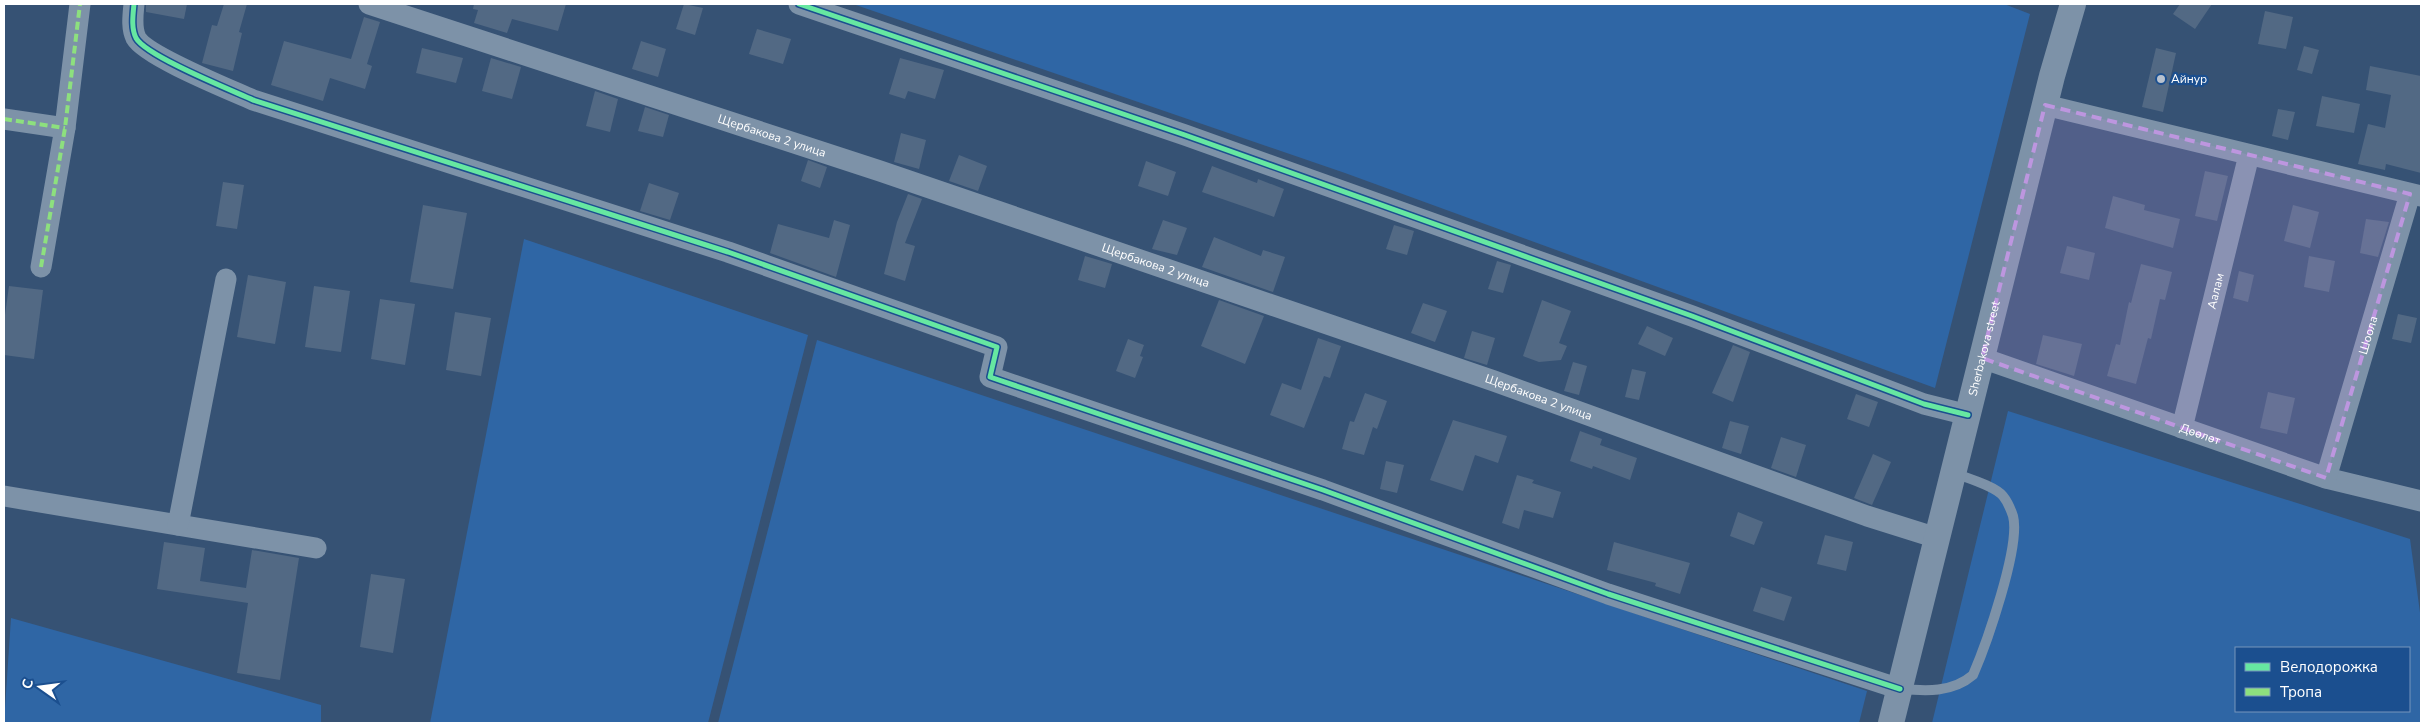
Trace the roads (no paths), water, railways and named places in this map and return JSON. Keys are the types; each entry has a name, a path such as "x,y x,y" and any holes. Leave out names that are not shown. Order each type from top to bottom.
{"street":[{"path":"41,267 65,128 80,4"},
{"path":"134,4 133,30 137,40 184,69 253,100 728,252 997,347 990,377 1341,497 1608,594 1900,689"},
{"name":"Щербакова 2 улица","path":"369,4 880,171 1494,381 1867,516 1937,538"},
{"path":"799,4 1185,135 1692,316 1924,404 1968,415"},
{"name":"Sherbakova street","path":"1891,723 2045,105 2073,4"},
{"path":"2045,105 2416,195"},
{"path":"4,119 65,128"},
{"name":"Аалам","path":"2182,428 2249,155"},
{"name":"Шоола","path":"2326,478 2416,195"},
{"path":"178,525 226,280"},
{"name":"Дөөлөт","path":"1982,358 2326,478 2421,501"},
{"path":"4,496 316,548"}],"lane":[{"path":"1900,689 1931,691 1951,688 1964,683 1974,675 2006,578 2014,532 2013,517 2010,509 2002,494 1954,472"}],"place":[{"name":"Айнур","path":"2161,79"}]}
